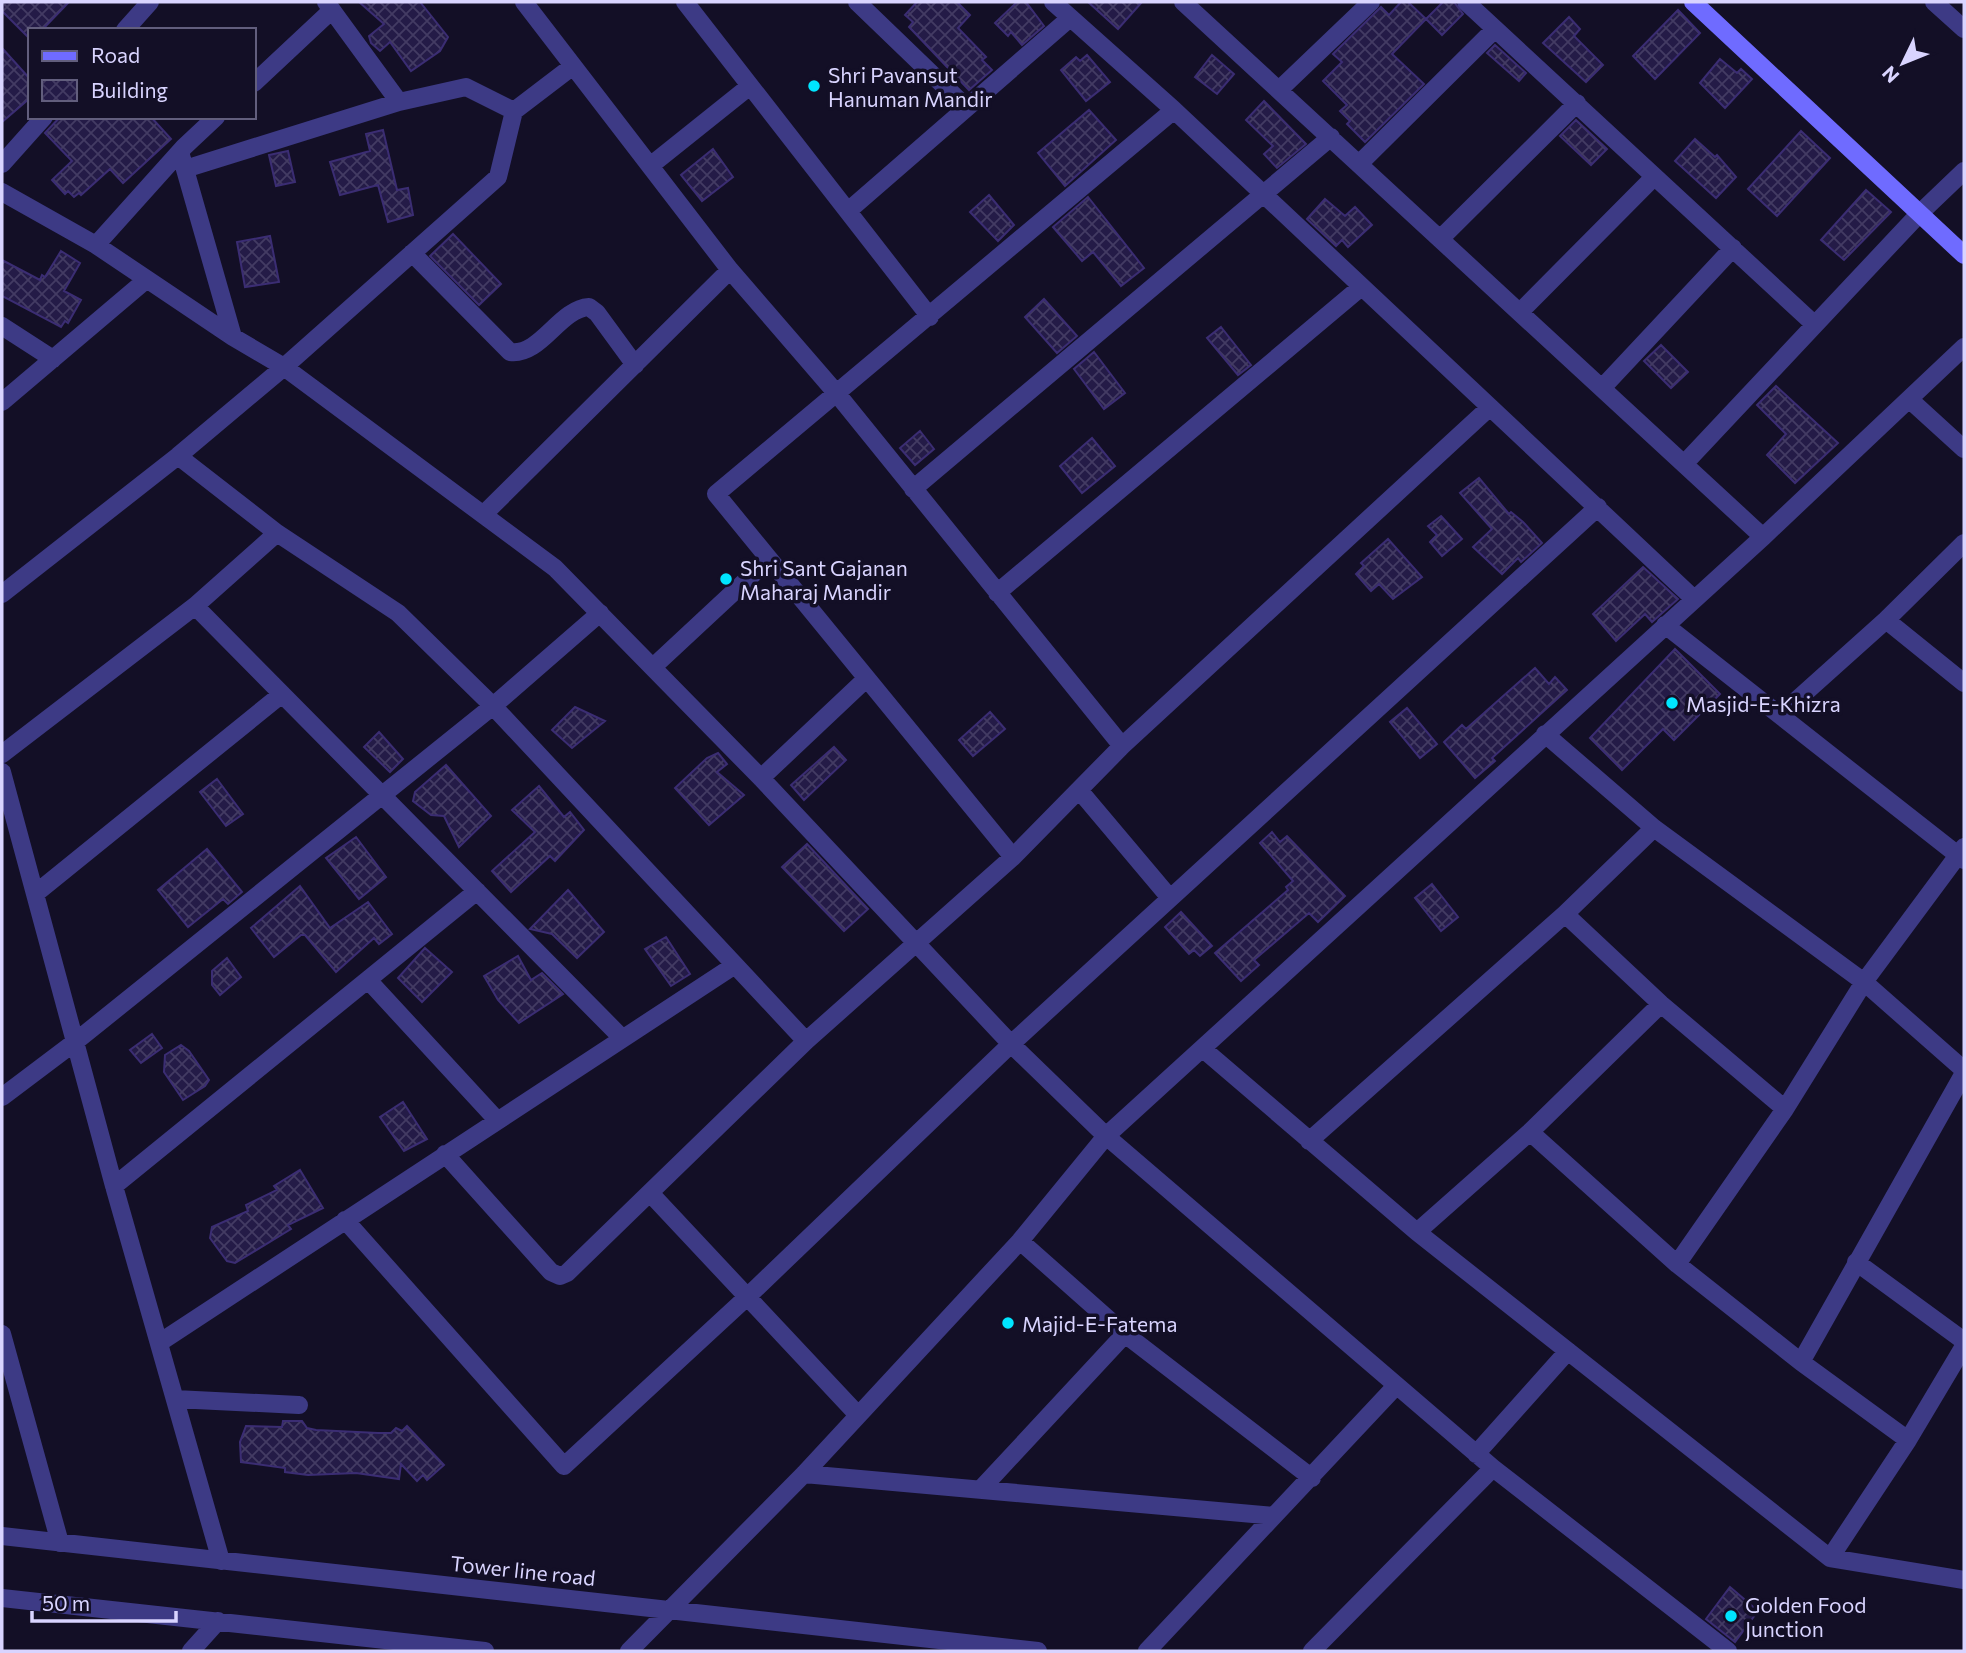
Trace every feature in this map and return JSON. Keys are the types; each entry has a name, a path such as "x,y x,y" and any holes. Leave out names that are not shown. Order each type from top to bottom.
{"street":[{"path":"127,28 150,2"},
{"path":"524,2 730,271 838,395 1122,746"},
{"path":"685,2 930,317"},
{"path":"857,2 966,107"},
{"path":"1053,2 1174,110 1262,196 1693,598"},
{"path":"1183,2 1763,537"},
{"path":"1280,89 1371,2"},
{"path":"1466,2 1814,324"},
{"path":"1693,2 1964,255"},
{"path":"1934,2 1964,29"},
{"path":"256,81 329,6 398,102"},
{"path":"848,211 1070,18"},
{"path":"1360,163 1495,29"},
{"path":"2,594 178,456 284,367 498,177 513,111 573,66"},
{"path":"650,166 750,86"},
{"path":"182,160 398,102 466,87 513,111"},
{"path":"1440,239 1577,103"},
{"path":"1013,858 716,494 838,395 1174,110"},
{"path":"2,164 42,119"},
{"path":"96,245 182,160 214,119"},
{"path":"913,489 1331,137"},
{"path":"182,160 233,337"},
{"path":"1684,464 1919,214 1964,171"},
{"path":"1520,312 1654,177"},
{"path":"2,192 96,245 233,337 284,367 555,568 761,778 915,945 1011,1044 1106,1136 1395,1387 1493,1468 1728,1651"},
{"path":"1602,387 1733,248"},
{"path":"412,253 510,352 524,351 578,311 589,307 597,313 635,365"},
{"path":"484,514 730,271"},
{"path":"2,402 146,280"},
{"path":"997,593 1360,288"},
{"path":"2,326 53,359"},
{"path":"629,1651 804,1474 1020,1241 1106,1136 1763,537 1964,347"},
{"path":"1909,399 1964,449"},
{"path":"445,1154 551,1272 561,1276 806,1041 1013,858 1122,746 1489,408"},
{"path":"178,456 277,533 398,613 493,706 806,1041"},
{"path":"345,1220 564,1466 746,1298 1011,1044 1598,507"},
{"path":"2,754 195,606 277,533"},
{"path":"1780,715 1886,620 1964,543"},
{"path":"653,667 769,559"},
{"path":"195,606 621,1037"},
{"path":"2,1097 75,1042 493,706 600,614"},
{"path":"1886,620 1964,683"},
{"path":"1665,625 1963,854 1864,982 1785,1108 1677,1264"},
{"path":"761,778 866,679"},
{"path":"34,894 282,694"},
{"path":"1545,734 1654,828 1864,982 1964,1071 1801,1362"},
{"path":"2,772 114,1186 221,1561"},
{"path":"1079,790 1170,898"},
{"path":"1309,1141 1564,914 1654,828"},
{"path":"114,1186 477,891"},
{"path":"1564,914 1661,1004 1785,1108"},
{"path":"159,1343 621,1037 735,965"},
{"path":"368,980 497,1120"},
{"path":"1417,1232 1530,1132 1661,1004"},
{"path":"1203,1049 1417,1232 1830,1558 1964,1580"},
{"path":"1530,1132 1677,1264 1801,1362 1908,1440"},
{"path":"650,1193 858,1415"},
{"path":"1020,1241 1125,1334 1312,1478"},
{"path":"1856,1262 1964,1341"},
{"path":"2,1334 5,1362 60,1543"},
{"path":"980,1490 1125,1334"},
{"path":"1830,1558 1908,1440 1964,1346"},
{"path":"1476,1454 1568,1351"},
{"path":"1147,1651 1395,1387"},
{"path":"175,1399 299,1405"},
{"path":"1312,1651 1493,1468"},
{"path":"804,1474 1274,1516"},
{"name":"Tower line road","path":"2,1536 671,1608 1038,1651"},
{"path":"2,1598 485,1651"},
{"path":"191,1651 218,1621"}],"building":[{"path":"2,2 69,2 44,28 28,28 28,37 2,11"},
{"path":"359,2 420,2 448,37 440,51 411,71 390,42 380,51 371,43 369,36 384,24"},
{"path":"917,2 957,2 970,15 958,28 986,57 982,60 992,70 969,90 909,27 913,22 905,15"},
{"path":"1017,2 1026,2 1044,26 1022,45 1011,32 1008,36 995,23"},
{"path":"1088,2 1142,2 1118,29"},
{"path":"1401,2 1408,2 1426,19 1392,54 1424,84 1365,142 1347,124 1350,121 1340,111 1347,105 1323,81 1342,62 1333,54 1381,7 1389,15"},
{"path":"1443,2 1454,2 1463,14 1442,35 1426,19"},
{"path":"1678,10 1700,33 1655,79 1633,56"},
{"path":"1569,17 1580,29 1574,36 1603,65 1586,82 1543,43"},
{"path":"1495,45 1526,73 1519,81 1487,53"},
{"path":"2,48 28,77 28,100 2,122"},
{"path":"1087,55 1110,82 1086,101 1061,70 1076,57 1080,61"},
{"path":"1212,55 1234,74 1217,94 1195,77"},
{"path":"1720,59 1737,73 1741,69 1752,79 1725,108 1700,83"},
{"path":"1264,101 1306,144 1277,168 1264,154 1273,146 1246,120"},
{"path":"1089,110 1116,140 1065,186 1038,153"},
{"path":"58,119 153,119 171,139 123,183 110,169 81,195 79,193 74,197 68,191 65,194 52,180 72,161 45,133"},
{"path":"1576,120 1607,149 1591,165 1560,136"},
{"path":"383,130 397,190 408,188 413,215 388,222 378,185 340,195 330,162 370,151 366,134"},
{"path":"1801,131 1830,158 1777,216 1748,189"},
{"path":"1695,139 1715,157 1717,155 1736,177 1716,198 1675,161"},
{"path":"713,149 733,177 702,201 681,175"},
{"path":"288,151 295,182 276,186 269,155"},
{"path":"1866,190 1891,212 1844,260 1821,240"},
{"path":"989,195 1014,225 998,241 970,212"},
{"path":"1088,197 1144,268 1121,286 1093,252 1082,261 1053,227"},
{"path":"1325,199 1345,216 1355,207 1372,225 1348,247 1342,240 1336,246 1307,219"},
{"path":"453,234 501,284 479,305 430,256"},
{"path":"270,236 279,282 245,287 237,242"},
{"path":"61,251 80,263 64,291 81,300 68,323 65,321 61,327 2,296 2,260 40,280 42,275 45,277"},
{"path":"1044,299 1077,336 1057,353 1025,317"},
{"path":"1221,327 1251,365 1238,375 1207,338"},
{"path":"1661,345 1688,372 1671,388 1644,361"},
{"path":"1094,352 1125,393 1104,409 1074,369"},
{"path":"1776,386 1838,443 1795,483 1767,455 1786,434 1757,405"},
{"path":"920,431 934,449 915,465 900,448"},
{"path":"1092,438 1115,466 1082,493 1060,466"},
{"path":"1479,478 1509,514 1511,512 1523,522 1542,543 1521,562 1518,558 1502,574 1473,547 1492,529 1460,493"},
{"path":"1441,516 1462,539 1442,556 1430,542 1437,535 1428,526"},
{"path":"1388,539 1422,577 1393,599 1379,584 1371,591 1356,574 1364,566 1361,563"},
{"path":"1643,567 1678,599 1652,622 1645,614 1616,641 1593,614"},
{"path":"1675,649 1720,694 1674,740 1663,729 1622,770 1590,738"},
{"path":"1535,668 1549,684 1555,677 1567,690 1492,758 1495,761 1475,778 1444,742 1462,725 1466,729"},
{"path":"575,707 605,721 572,748 552,730"},
{"path":"1407,708 1437,744 1420,758 1390,722"},
{"path":"990,712 1005,729 973,756 959,740"},
{"path":"379,732 403,759 390,772 364,747"},
{"path":"834,747 846,760 804,800 791,785"},
{"path":"718,753 727,764 717,772 744,795 709,825 675,788 707,758"},
{"path":"446,765 491,816 459,847 444,816 431,815 413,801 415,792"},
{"path":"217,779 243,814 226,826 200,792"},
{"path":"539,786 564,817 570,812 584,830 555,861 550,856 511,892 492,871 535,832 512,810"},
{"path":"1272,832 1280,842 1287,836 1345,896 1318,922 1309,913 1254,960 1259,965 1241,981 1215,953 1288,890 1286,887 1293,881 1260,843"},
{"path":"356,837 386,877 359,899 326,858"},
{"path":"807,844 868,909 844,931 782,867"},
{"path":"207,849 242,892 228,904 223,899 188,927 158,890"},
{"path":"1432,884 1458,917 1441,931 1415,898"},
{"path":"300,886 330,928 368,902 392,934 379,944 374,938 336,972 305,935 301,935 274,957 251,928"},
{"path":"568,890 604,932 577,958 552,934 530,929"},
{"path":"1181,912 1212,946 1200,956 1194,950 1189,954 1165,927"},
{"path":"666,937 690,974 671,986 645,949"},
{"path":"425,948 452,972 422,1002 398,978"},
{"path":"518,956 531,980 542,973 563,994 519,1023 498,1000 484,976"},
{"path":"227,958 241,977 220,995 212,985 212,971"},
{"path":"152,1034 162,1048 141,1063 130,1050"},
{"path":"181,1045 189,1051 209,1080 205,1086 183,1100 164,1072 165,1055"},
{"path":"403,1102 427,1139 404,1151 380,1117"},
{"path":"300,1170 323,1208 288,1225 291,1229 235,1263 227,1261 210,1238 212,1227 248,1211 246,1205 277,1190 274,1186"},
{"path":"283,1421 302,1421 307,1428 316,1430 378,1433 391,1433 396,1428 402,1431 407,1426 444,1465 427,1480 423,1475 417,1481 401,1464 399,1479 356,1473 308,1475 285,1472 285,1468 241,1462 240,1442 246,1426 282,1427"},
{"name":"Golden Food Junction","path":"1730,1587 1758,1611 1735,1642 1706,1619"}],"place":[{"name":"Shri Pavansut Hanuman Mandir","path":"814,86"},
{"name":"Shri Sant Gajanan Maharaj Mandir","path":"726,579"},
{"name":"Masjid-E-Khizra","path":"1672,703"},
{"name":"Majid-E-Fatema","path":"1008,1323"},
{"name":"Golden Food Junction","path":"1731,1616"}]}
